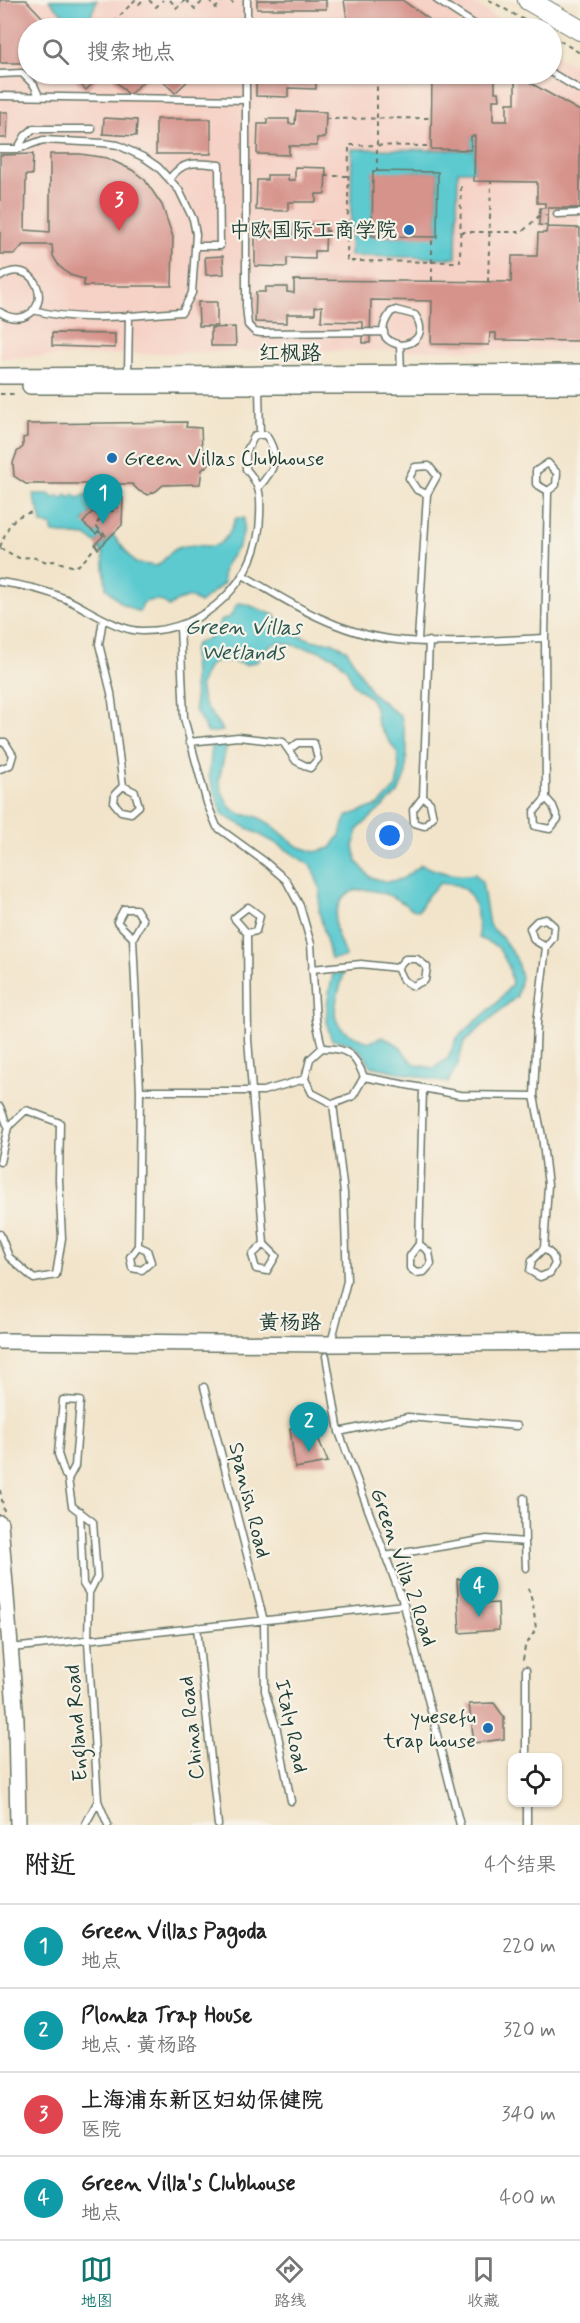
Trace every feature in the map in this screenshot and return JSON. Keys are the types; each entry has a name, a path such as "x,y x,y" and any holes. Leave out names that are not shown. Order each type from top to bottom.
{"main road":[{"path":"528,0 559,18"},
{"path":"562,20 580,30"}],"street":[{"name":"红枫路","path":"0,386 128,380 401,373 580,372"},
{"name":"红枫路","path":"0,376 259,386 580,386"},
{"name":"黄杨路","path":"0,1341 328,1350 580,1342"},
{"path":"0,1523 16,1720 18,1825"}],"lane":[{"path":"247,0 247,18"},
{"path":"437,0 465,18"},
{"path":"0,74 18,74"},
{"path":"562,79 580,90"},
{"path":"33,84 39,96"},
{"path":"246,84 246,306 248,325 255,332 261,333 384,332"},
{"path":"0,96 246,100"},
{"path":"18,149 25,136 33,129 92,129"},
{"path":"0,149 18,149 43,140 118,145 145,158 170,178 193,219 196,234 192,293 182,312 61,316 33,310"},
{"path":"170,178 179,167 188,164 219,165 220,246 195,246"},
{"path":"557,214 580,213"},
{"path":"0,277 14,271 29,275 38,288 39,296 33,310 20,318 13,318 0,312"},
{"path":"391,312 416,315 420,323 421,332 417,340 409,345 400,345 389,343 384,332 384,322 391,312"},
{"path":"128,380 129,315"},
{"path":"400,345 401,373"},
{"path":"259,386 260,435"},
{"path":"0,582 25,585 56,596 103,619 140,631 180,627 224,600 243,574 253,554 260,530 261,498 258,488 257,481 246,470 246,452 255,435 266,435 274,447 275,461 270,474 258,488"},
{"path":"548,463 557,473 556,485 548,491 536,484 536,471 548,463"},
{"path":"418,640 427,494 437,476 429,466 415,466 409,478 417,490 427,494"},
{"path":"546,798 553,806 558,819 550,829 535,826 534,812 546,798 548,491"},
{"path":"243,574 299,609 337,625 388,639 429,641 546,638"},
{"path":"103,619 99,644 111,693 123,786"},
{"path":"180,627 184,718 195,766 216,827 264,861 285,880 300,906 311,944 316,1020 322,1048"},
{"path":"423,797 430,802 433,817 424,826 414,823 412,810 423,797 429,641"},
{"path":"189,742 238,737 284,742 289,750 296,761 310,768 318,759 314,743 298,743 289,750"},
{"path":"0,742 5,742 13,754 10,765 0,769"},
{"path":"123,786 135,792 139,806 131,813 121,812 114,803 115,794 123,786"},
{"path":"246,933 256,931 260,916 248,907 234,918 246,933 248,1039 254,1091 264,1244 276,1256 267,1271 256,1269 252,1255 264,1244"},
{"path":"133,938 117,922 124,909 136,909 142,920 133,938 140,1091 138,1246"},
{"path":"544,1248 552,1255 555,1264 550,1273 540,1277 530,1271 532,1260 544,1248 548,1185 534,1096 537,1023 546,947 553,938 554,926 546,919 537,921 530,928 534,940 546,947"},
{"path":"405,959 417,959 427,967 425,980 413,986 403,980 397,968 405,959"},
{"path":"312,969 361,964 397,968"},
{"path":"322,1048 340,1048 357,1060 364,1077 353,1096 333,1104 312,1093 305,1079 310,1059 322,1048"},
{"path":"364,1077 460,1095 534,1096"},
{"path":"140,1091 263,1091 305,1079"},
{"path":"419,1244 429,1252 431,1264 424,1272 416,1273 410,1268 410,1256 419,1244 423,1089"},
{"path":"328,1350 347,1281 344,1193 333,1104"},
{"path":"0,1107 8,1127"},
{"path":"0,1162 8,1127 26,1110 60,1123 59,1180 62,1238 56,1275 34,1279 9,1257 0,1234"},
{"name":"Green Villa 2 Road","path":"328,1350 339,1431 404,1605 460,1825"},
{"name":"Spanish Road","path":"204,1387 264,1621"},
{"path":"65,1476 58,1454 63,1400 80,1401 75,1466 69,1479 72,1506 80,1510 93,1522 97,1577 89,1593 83,1584 80,1510"},
{"path":"339,1431 408,1417 518,1426"},
{"path":"524,1498 526,1568"},
{"path":"385,1556 488,1539 525,1542"},
{"name":"England Road","path":"89,1593 88,1641 98,1802 108,1825"},
{"path":"10,1648 404,1605"},
{"name":"Italy Road","path":"264,1621 265,1691 277,1730 291,1801"},
{"name":"China Road","path":"197,1627 218,1825"},
{"path":"526,1670 526,1753"},
{"name":"England Road","path":"85,1825 98,1802"},
{"path":"527,1807 527,1825"}],"path":[{"path":"118,18 135,0 139,4 143,0"},
{"path":"148,0 156,7 163,0"},
{"path":"170,0 177,8 186,0 195,9 204,0"},
{"path":"209,0 216,8 223,0"},
{"path":"489,0 520,18"},
{"path":"562,42 580,53"},
{"path":"376,171 377,84"},
{"path":"325,119 431,118"},
{"path":"427,146 349,145 347,261 460,262 461,182"},
{"path":"325,176 348,176"},
{"path":"488,282 491,182"},
{"path":"460,232 522,232 539,216 557,214"},
{"path":"325,231 372,231"},
{"path":"432,236 432,281"},
{"path":"120,491 120,498"},
{"path":"106,536 95,525 108,511 119,511"},
{"path":"33,512 16,517 6,530 0,548 19,558 32,557 75,567 82,563 96,546"},
{"path":"524,1660 525,1647 536,1629 533,1604 527,1585"}],"shaded area":[{"name":"中欧国际工商学院","path":"0,0 468,0 497,18 18,18 18,84 562,84 562,59 580,69 580,350 237,351 0,358"}],"water":[{"path":"49,0 97,0 90,18 67,18"},
{"path":"471,136 475,136 474,171 458,171 456,258 350,256 352,149 471,150","holes":["373,172 438,172 437,236 372,236"]},
{"path":"103,493 117,498 117,508 98,515 93,511 83,522 96,534 99,531 103,536 96,543 86,536 53,533 51,525 42,524 33,494 49,494 54,499 58,495 62,499 67,494 70,498 74,494 78,498"},
{"path":"236,518 244,518 243,534 223,571 224,583 200,603 190,597 177,601 169,607 163,602 154,600 143,603 139,612 122,604 106,588 103,554 99,549 113,535 135,563 156,566 178,548 188,545 217,545 223,541"},
{"name":"Green Villas Wetlands","path":"238,603 274,615 297,635 315,641 331,642 346,649 371,692 401,717 407,746 406,773 398,793 358,829 354,846 357,862 370,877 387,882 402,879 421,865 454,875 475,874 482,882 489,925 503,939 516,958 521,977 517,996 464,1042 458,1064 448,1083 371,1066 355,1047 339,1040 332,1040 327,1016 333,974 344,973 335,1009 339,1025 345,1031 370,1042 382,1037 397,1045 416,1064 434,1068 448,1058 457,1038 497,1003 512,984 509,967 498,947 479,938 476,908 470,895 459,886 440,883 428,895 419,910 412,909 395,898 375,891 360,890 347,894 338,907 335,921 337,935 346,957 331,959 319,911 320,888 311,866 281,846 223,815 209,776 212,746 227,744 219,779 222,792 230,807 240,814 258,817 272,825 297,846 315,852 331,848 340,835 347,816 379,805 396,787 399,772 398,754 377,723 375,707 370,698 354,685 346,668 336,658 320,651 279,642 267,647 258,661 246,665 231,661 215,661 208,667 200,685 203,702 223,731 208,733 195,710 193,650 196,644 215,635 220,621 230,617"}],"building":[{"path":"0,0 26,0 43,18 18,18 18,63 0,63"},
{"path":"257,0 326,0 326,9 257,9"},
{"path":"344,0 402,0 428,18 347,18"},
{"path":"80,84 92,84 86,90"},
{"path":"119,84 141,84 129,95"},
{"path":"166,84 184,84 175,93"},
{"path":"256,84 316,84 316,89 288,88 288,97 256,96"},
{"path":"432,84 495,84 495,92 499,92 500,100 493,100 493,121 507,121 507,103 515,103 515,84 533,84 580,111 580,208 548,208 547,226 539,225 540,208 545,208 545,203 537,203 537,182 474,181 475,136 471,136 471,150 431,149"},
{"path":"296,111 326,112 325,138 317,138 317,146 289,146 289,155 257,154 258,124 267,124 267,119 289,119 289,124 295,124"},
{"path":"0,112 8,112 7,138 0,138"},
{"path":"104,118 137,120 136,136 103,134"},
{"path":"156,119 211,119 211,154 156,154"},
{"path":"33,154 32,175 26,175 25,230 50,232 50,154 80,154 107,158 132,170 145,180 162,205 173,237 172,286 84,286 84,279 70,275 59,266 53,256 52,245 23,245 15,254 0,254 0,155"},
{"path":"295,167 326,168 325,194 316,194 316,202 288,202 288,211 256,210 257,180 267,180 267,175 288,175 288,180 295,180"},
{"path":"373,171 438,172 437,237 372,236"},
{"path":"294,224 326,224 325,251 315,251 315,259 287,258 287,267 255,266 255,236 265,236 265,231 287,232 287,237 293,237"},
{"path":"547,227 580,228 580,341 496,340 496,333 490,333 489,345 431,344 432,301 371,300 370,343 363,343 363,322 321,321 322,306 315,307 315,314 287,314 287,323 255,322 256,292 265,292 266,287 287,287 287,292 294,293 294,280 511,282 512,256 537,256 538,233 546,233"},
{"path":"223,256 224,274 206,275 205,257"},
{"path":"198,302 217,302 217,326 199,326"},
{"path":"235,327 236,346 211,346 211,328"},
{"path":"52,333 115,334 115,348 52,346"},
{"name":"Green Villas Clubhouse","path":"187,422 186,427 201,428 202,448 209,453 210,463 202,470 200,484 163,485 148,495 139,491 132,484 26,484 14,476 13,463 17,452 23,447 23,438 27,437 27,424"},
{"path":"117,498 123,498 122,525 98,549 95,544 103,536 99,531 96,534 83,523 93,511 98,515 105,508 117,508"},
{"path":"290,1428 314,1428 328,1462 295,1468"},
{"path":"481,1578 483,1604 498,1603 499,1630 460,1633 457,1579"},
{"name":"yuesefu trap house","path":"494,1703 504,1717 504,1739 474,1743 469,1704"}],"place":[{"name":"中欧国际工商学院","path":"409,230"},
{"name":"上海浦东新区妇幼保健院","path":"119,231"},
{"name":"Green Villas Clubhouse","path":"112,458"},
{"name":"Green Villas Pagoda","path":"103,524"},
{"name":"Plonka Trap House","path":"309,1452"},
{"name":"Green Villa's Clubhouse","path":"479,1617"},
{"name":"yuesefu trap house","path":"488,1728"}]}
